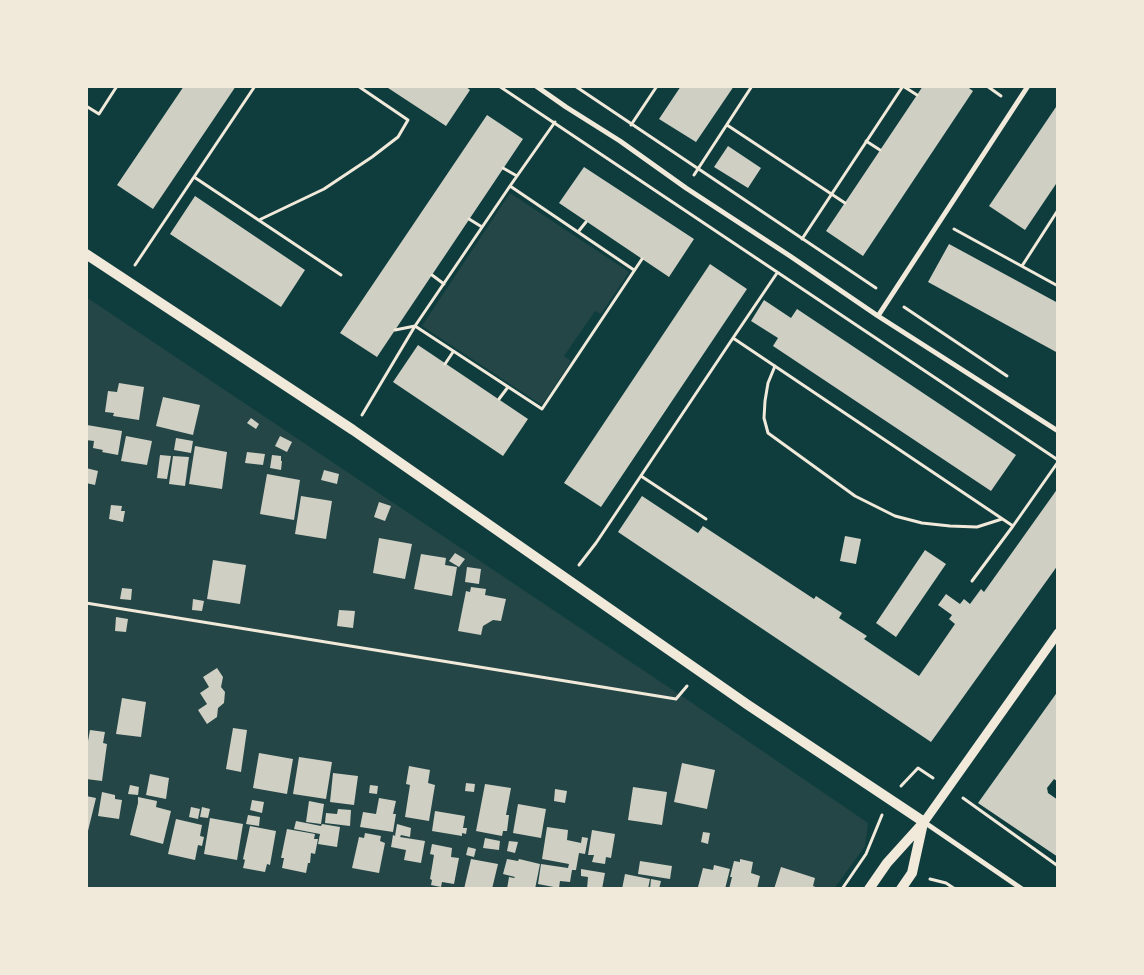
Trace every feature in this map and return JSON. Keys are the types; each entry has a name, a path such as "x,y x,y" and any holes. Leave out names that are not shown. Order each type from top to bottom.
{"main road":[{"path":"86,254 353,430 748,705 924,822"},
{"path":"901,889 912,873 924,822"},
{"path":"869,889 888,863 924,822"}],"street":[{"path":"536,86 878,316 1058,431"},
{"path":"878,316 1028,86"},
{"path":"1022,889 924,822 1058,633"}],"path":[{"path":"86,106 99,114 118,86"},
{"path":"125,280 254,86"},
{"path":"260,220 324,189 398,137 408,120 358,86"},
{"path":"499,86 1058,461 972,581"},
{"path":"575,86 1009,377"},
{"path":"620,142 657,86"},
{"path":"686,188 752,86"},
{"path":"569,579 596,543 903,86 917,95"},
{"path":"353,430 415,326 566,107"},
{"path":"727,125 845,203"},
{"path":"866,141 880,150"},
{"path":"504,168 517,176"},
{"path":"194,177 341,275"},
{"path":"510,186 634,270"},
{"path":"1022,266 1058,210"},
{"path":"469,219 482,227"},
{"path":"578,232 586,222"},
{"path":"940,222 1058,286"},
{"path":"395,330 415,326 542,409 642,259"},
{"path":"432,275 444,284"},
{"path":"733,338 1012,526"},
{"path":"445,364 453,352"},
{"path":"775,366 768,383 765,401 764,418 768,433 855,496 895,516 922,522 977,527 1002,519"},
{"path":"499,399 508,387"},
{"path":"641,476 706,519"},
{"path":"86,603 676,699 700,670"},
{"path":"842,889 866,854 889,798 918,768 948,787 1058,866"},
{"path":"912,873 946,882 955,889"}],"shaded area":[{"path":"510,193 629,272 601,314 595,311 564,356 571,361 542,405 422,326"},
{"path":"86,297 868,823 865,846 834,889 86,889"}],"building":[{"path":"184,86 236,86 153,209 117,185"},
{"path":"385,86 465,86 470,90 446,126"},
{"path":"681,86 734,86 696,142 659,119"},
{"path":"923,86 966,86 973,91 863,256 826,231"},
{"path":"1058,104 1058,181 1025,230 989,206"},
{"path":"487,115 523,139 377,357 340,333"},
{"path":"728,146 761,168 748,188 714,167"},
{"path":"584,167 694,239 669,277 559,203"},
{"path":"195,196 305,270 281,307 170,234"},
{"path":"949,244 1058,303 1058,353 928,282"},
{"path":"710,264 747,289 601,507 564,483"},
{"path":"764,300 791,318 797,309 1016,455 991,491 773,346 778,338 751,321"},
{"path":"418,345 528,419 503,456 393,382"},
{"path":"119,383 144,387 139,420 113,416 114,413 105,412 108,391 117,392"},
{"path":"163,397 200,405 193,435 156,426"},
{"path":"251,418 259,424 256,429 247,423"},
{"path":"87,425 122,431 118,455 93,448 94,441 86,440"},
{"path":"126,436 152,441 147,465 121,461"},
{"path":"280,436 292,442 287,452 275,446"},
{"path":"176,438 193,441 191,453 174,450"},
{"path":"195,446 227,452 222,489 189,484"},
{"path":"247,452 265,454 263,465 245,463"},
{"path":"160,455 171,456 167,479 157,478"},
{"path":"272,455 281,456 281,470 270,468"},
{"path":"173,456 189,457 185,486 169,484"},
{"path":"86,468 98,471 95,485 86,483"},
{"path":"324,470 339,474 337,484 321,480"},
{"path":"267,474 300,480 294,520 260,514"},
{"path":"1058,488 1058,565 931,742 618,532 642,496 698,533 703,526 814,599 816,596 842,613 839,618 867,636 864,639 919,676 955,624 949,619 952,615 938,605 946,594 960,604 964,599 970,604 981,589 984,592"},
{"path":"301,496 332,501 326,539 295,534"},
{"path":"379,502 391,506 385,521 374,517"},
{"path":"111,505 122,506 121,511 125,511 123,522 109,519"},
{"path":"845,536 861,539 856,564 840,561"},
{"path":"379,538 412,544 405,579 373,573"},
{"path":"925,550 946,564 896,637 876,623"},
{"path":"455,553 465,559 459,567 449,561"},
{"path":"421,554 446,558 445,565 457,567 452,596 414,589"},
{"path":"213,560 246,565 240,604 207,599"},
{"path":"467,567 481,569 479,584 465,582"},
{"path":"471,587 486,589 485,595 506,599 501,621 493,620 483,626 481,635 458,631 466,591 470,592"},
{"path":"122,588 132,589 131,600 120,599"},
{"path":"193,599 204,601 202,611 192,610"},
{"path":"339,610 355,611 353,628 337,626"},
{"path":"116,617 128,619 126,632 115,631"},
{"path":"217,668 223,677 221,687 225,692 224,703 218,708 217,717 207,724 198,710 207,704 200,693 209,687 203,677"},
{"path":"1058,691 1058,782 1054,779 1047,788 1048,793 1058,800 1058,857 978,803"},
{"path":"122,698 146,702 141,737 116,734"},
{"path":"233,728 247,730 241,772 226,769"},
{"path":"90,730 105,732 103,743 107,744 102,781 86,779 86,741 88,741"},
{"path":"259,753 293,759 287,794 253,788"},
{"path":"299,757 332,762 326,799 293,794"},
{"path":"682,763 715,770 707,809 674,802"},
{"path":"409,766 430,770 428,783 435,785 429,821 405,817 410,785 406,784"},
{"path":"333,773 358,776 354,805 330,802"},
{"path":"150,774 169,778 166,799 146,795"},
{"path":"466,783 475,784 474,792 465,791"},
{"path":"485,784 511,788 506,815 509,815 507,831 503,831 502,836 476,831"},
{"path":"130,785 139,787 138,795 128,794"},
{"path":"370,785 378,786 377,794 369,793"},
{"path":"633,787 667,792 662,825 628,820"},
{"path":"555,789 567,791 565,803 554,801"},
{"path":"102,792 115,795 115,799 122,800 119,819 98,816"},
{"path":"86,796 96,798 87,835 86,835"},
{"path":"138,797 157,801 156,807 171,811 163,844 130,835"},
{"path":"379,798 396,801 393,814 396,814 393,832 360,827 363,812 376,814"},
{"path":"252,800 264,802 262,813 250,810"},
{"path":"309,801 324,804 321,824 306,822"},
{"path":"518,804 546,809 541,838 513,833"},
{"path":"191,807 200,809 198,819 189,817"},
{"path":"202,807 210,809 208,818 200,817"},
{"path":"338,809 351,810 350,826 325,823 326,813 337,814"},
{"path":"435,811 465,816 463,828 467,828 466,834 462,833 462,836 432,831"},
{"path":"248,815 260,817 259,826 246,824"},
{"path":"210,818 243,824 237,860 204,854"},
{"path":"176,819 202,825 200,836 204,837 202,846 198,845 195,860 168,854"},
{"path":"296,821 321,826 322,824 340,827 337,847 318,844 320,834 294,829"},
{"path":"397,824 411,828 410,837 401,835 400,837 425,841 421,863 404,860 406,850 391,847"},
{"path":"250,826 276,831 270,865 267,864 265,872 243,868"},
{"path":"547,827 568,830 567,840 581,843 582,837 588,838 585,854 579,853 576,870 572,870 570,882 560,881 559,888 538,884 541,864 568,868 569,864 542,859"},
{"path":"287,829 315,834 314,839 318,839 315,854 311,853 306,873 282,868 284,858 281,858"},
{"path":"592,830 615,834 611,858 606,857 605,864 592,862 594,855 588,855"},
{"path":"703,832 710,833 708,844 701,842"},
{"path":"365,833 381,836 380,841 385,843 379,873 352,868 359,837 364,838"},
{"path":"485,838 500,841 499,850 483,848"},
{"path":"509,841 518,842 515,853 507,851"},
{"path":"432,844 452,848 451,857 459,858 454,884 442,882 441,887 431,885 432,880 430,879 434,855 430,854"},
{"path":"468,847 476,849 474,857 466,855"},
{"path":"471,859 498,864 492,889 464,889"},
{"path":"507,859 518,861 519,859 540,864 535,889 507,889 509,877 515,877 503,874"},
{"path":"740,859 753,862 751,873 760,876 757,889 729,889 734,861 740,862"},
{"path":"640,861 672,866 670,879 638,874"},
{"path":"714,865 730,869 725,889 698,887 703,868 713,870"},
{"path":"781,867 815,878 813,886 820,889 774,889"},
{"path":"581,869 605,873 602,889 587,889 588,877 581,876"},
{"path":"625,874 650,879 648,889 622,889"},
{"path":"651,879 661,881 659,889 650,889"}]}
